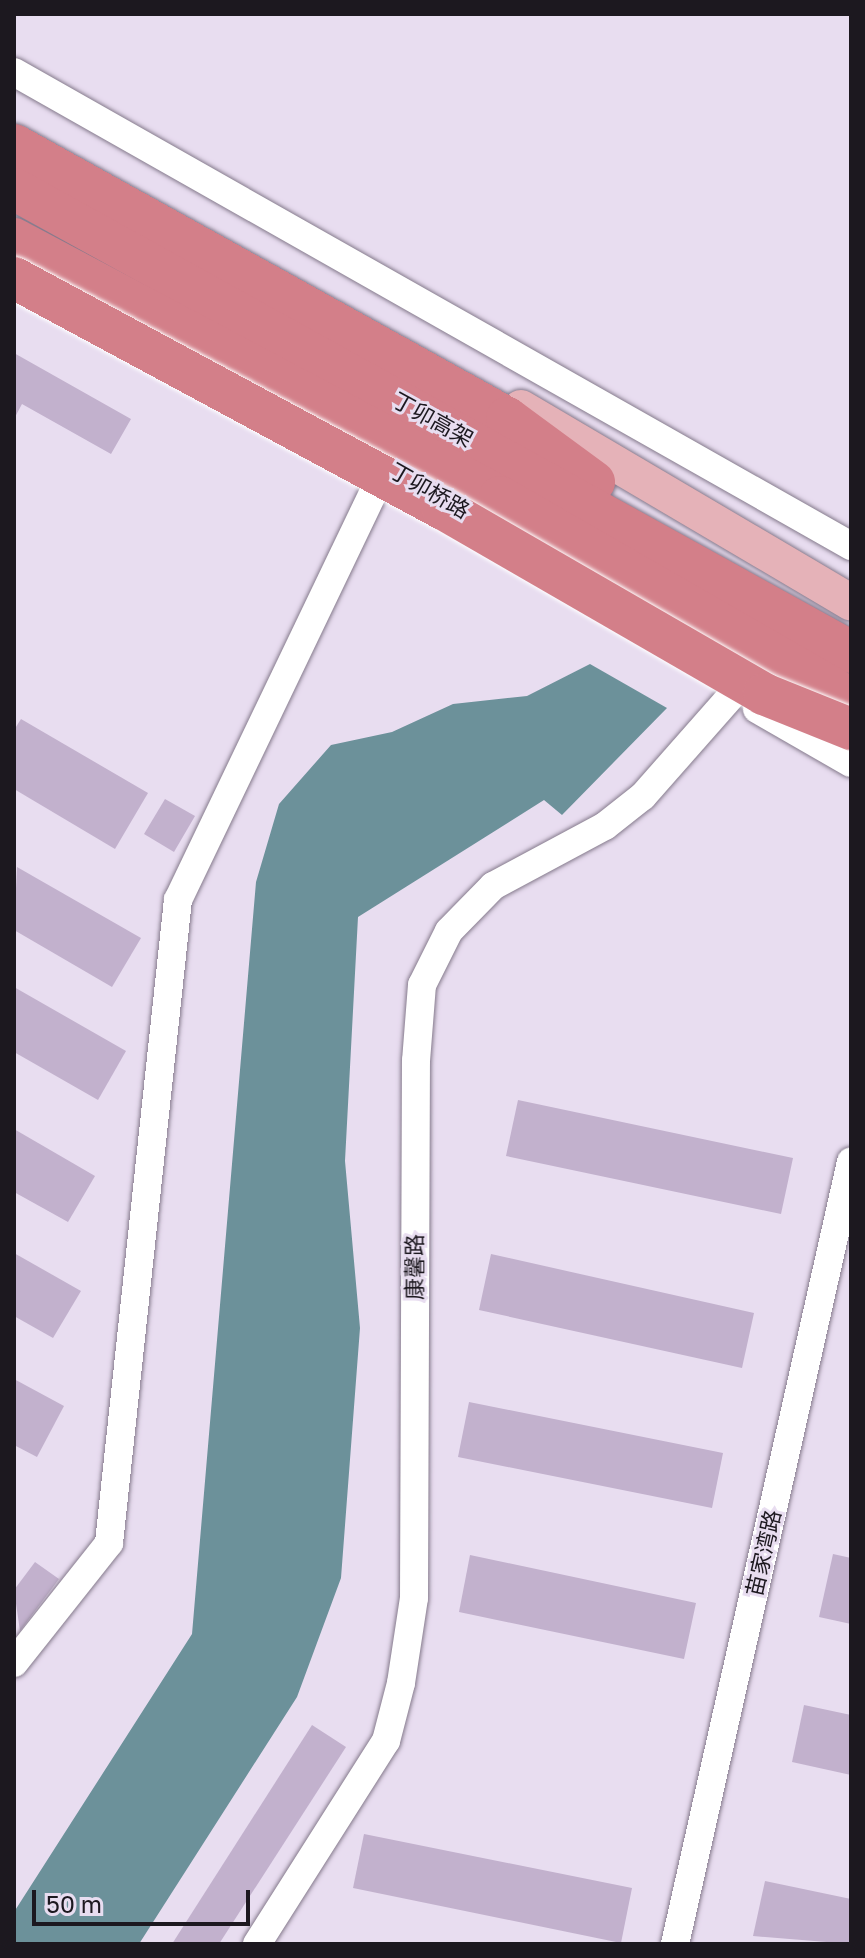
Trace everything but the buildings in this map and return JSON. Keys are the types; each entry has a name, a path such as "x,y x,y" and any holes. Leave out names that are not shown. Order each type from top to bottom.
{"highway":[{"path":"14,145 507,418 723,577"},
{"name":"丁卯高架","path":"14,189 723,577 851,652"},
{"name":"丁卯高架","path":"14,239 500,497 851,699"},
{"path":"14,278 442,508 764,694 851,729"}],"main road":[{"path":"14,128 351,308 851,602"},
{"name":"丁卯桥路","path":"14,239 378,476 851,729"}],"street":[{"path":"14,72 851,546"},
{"path":"14,299 378,476 851,763"},
{"path":"14,1663 109,1543 178,900 378,476"},
{"name":"康馨路","path":"257,1944 386,1741 401,1683 414,1598 416,1061 422,985 449,931 493,886 634,803 733,694"},
{"name":"苗家湾路","path":"675,1944 851,1162"}],"shaded area":[{"path":"590,664 667,708 562,815 544,800 358,917 345,1161 360,1328 341,1578 297,1697 139,1944 14,1944 14,1912 192,1634 256,882 279,804 331,745 392,732 453,704 527,696"}]}
